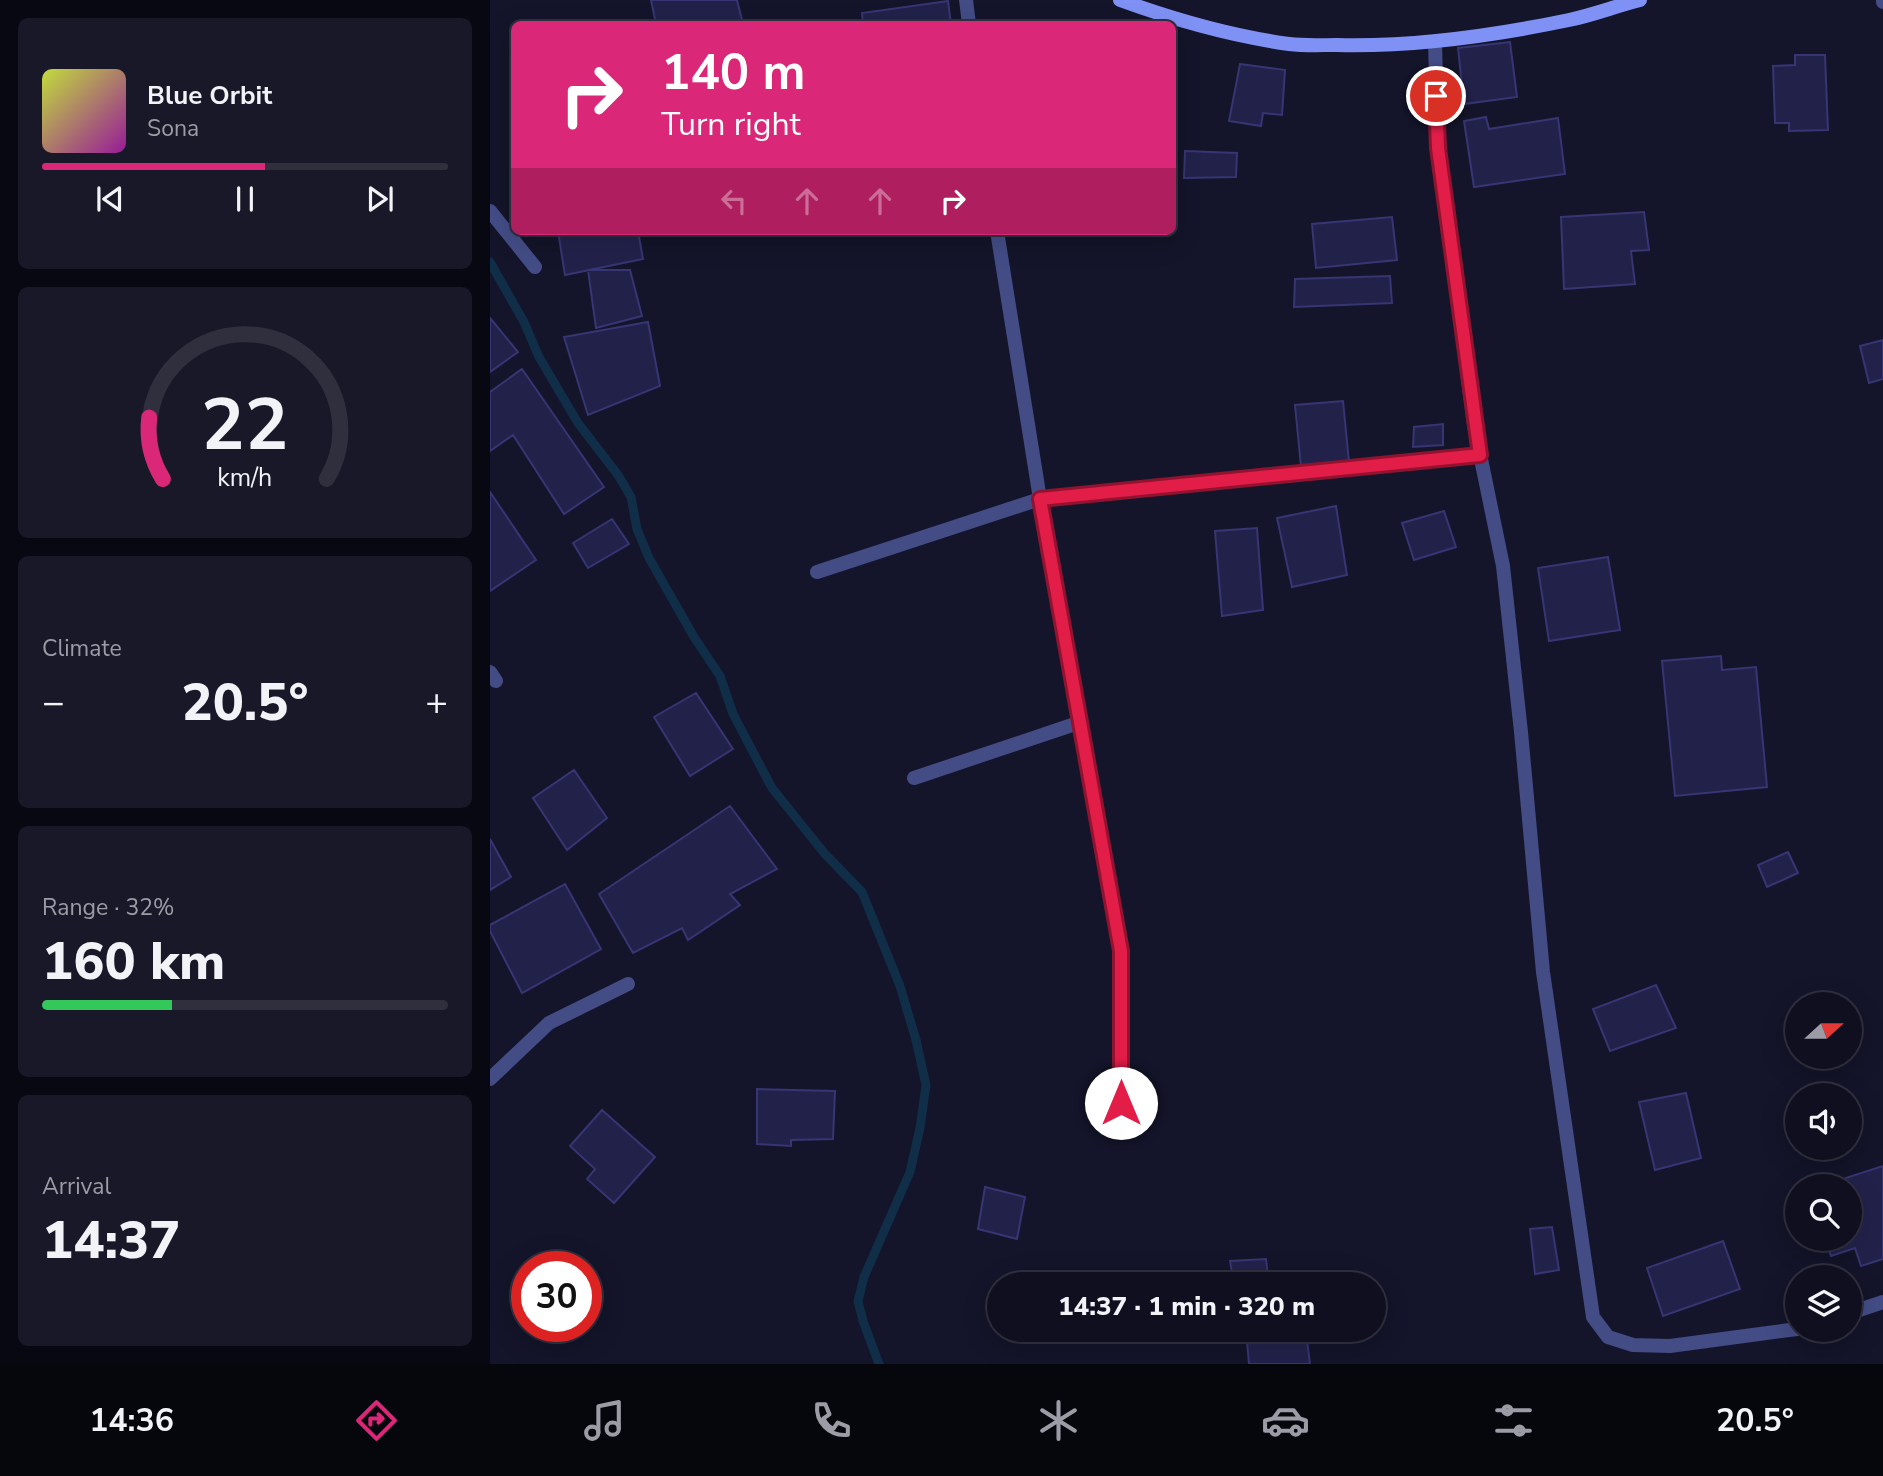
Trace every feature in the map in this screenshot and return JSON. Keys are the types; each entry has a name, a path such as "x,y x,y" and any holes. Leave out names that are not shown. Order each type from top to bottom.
{"street":[{"path":"966,0 969,21"},
{"path":"1120,0 1177,21 1292,44 1361,46 1435,43 1571,20 1640,0"},
{"path":"1435,43 1438,148 1480,455 1503,566 1543,972 1593,1317 1608,1338 1633,1345 1670,1346 1785,1331"},
{"path":"490,211 535,267"},
{"path":"998,235 1040,499 1121,951 1121,1128"},
{"path":"817,572 1040,499 1480,455"},
{"path":"914,778 1079,723"},
{"path":"490,1079 549,1023 628,984"},
{"path":"1862,1309 1883,1302"}],"building":[{"path":"651,0 737,0 742,21 655,21"},
{"path":"948,1 951,21 863,21 862,13"},
{"path":"1510,42 1517,97 1464,104 1458,48"},
{"path":"1795,55 1825,55 1828,130 1789,131 1789,123 1775,123 1773,66 1795,65"},
{"path":"1240,64 1285,70 1282,115 1263,113 1261,126 1229,121"},
{"path":"1486,117 1489,129 1558,118 1565,174 1474,187 1464,121"},
{"path":"1185,151 1237,153 1236,177 1184,178"},
{"path":"1644,212 1649,250 1631,251 1635,284 1564,289 1561,217"},
{"path":"1392,217 1397,260 1316,268 1312,224"},
{"path":"559,235 639,235 643,259 565,275"},
{"path":"588,270 630,270 642,316 596,328"},
{"path":"1390,276 1392,303 1294,307 1295,279"},
{"path":"490,318 518,352 490,372"},
{"path":"648,322 660,386 588,415 564,337"},
{"path":"1883,340 1883,379 1869,383 1860,346"},
{"path":"522,369 604,487 564,514 513,435 490,451 490,392"},
{"path":"1343,401 1349,462 1301,467 1295,405"},
{"path":"1443,424 1443,445 1413,447 1414,427"},
{"path":"490,492 536,560 490,591"},
{"path":"1336,506 1347,575 1292,587 1277,518"},
{"path":"1444,511 1456,547 1414,560 1402,523"},
{"path":"612,519 629,544 588,568 573,543"},
{"path":"1257,528 1263,610 1222,616 1215,531"},
{"path":"1608,557 1620,630 1549,641 1538,568"},
{"path":"1721,656 1722,670 1756,667 1767,787 1675,796 1662,661"},
{"path":"696,693 733,749 690,776 654,717"},
{"path":"574,770 607,818 567,850 533,798"},
{"path":"730,806 777,869 730,894 740,905 688,940 682,928 633,953 599,894"},
{"path":"490,839 511,877 490,890"},
{"path":"1788,852 1798,873 1767,887 1758,865"},
{"path":"565,884 601,949 522,993 490,931 490,925"},
{"path":"1656,985 1676,1028 1610,1051 1593,1009"},
{"path":"757,1089 835,1091 833,1139 791,1140 791,1146 757,1144"},
{"path":"1686,1093 1701,1158 1655,1170 1639,1102"},
{"path":"602,1110 655,1157 614,1203 587,1179 595,1169 570,1146"},
{"path":"1883,1166 1883,1259 1862,1266 1856,1251 1862,1251 1862,1174 1858,1174"},
{"path":"985,1187 1025,1197 1017,1239 978,1229"},
{"path":"1552,1227 1559,1270 1535,1274 1530,1229"},
{"path":"1723,1241 1740,1289 1663,1316 1647,1268"},
{"path":"1829,1251 1846,1251 1831,1256"},
{"path":"1266,1259 1268,1272 1232,1272 1230,1261"},
{"path":"1247,1342 1307,1342 1310,1364 1249,1364"}],"waterway":[{"path":"490,262 524,322 539,357 578,423 618,475 631,497 637,529 649,558 694,637 720,676 733,714 772,788 825,854 862,892 900,986 926,1085 910,1172 864,1277 858,1301 879,1364"}],"route":[{"path":"1121,1103 1121,951 1040,499 1480,455 1438,148 1436,96"}]}
